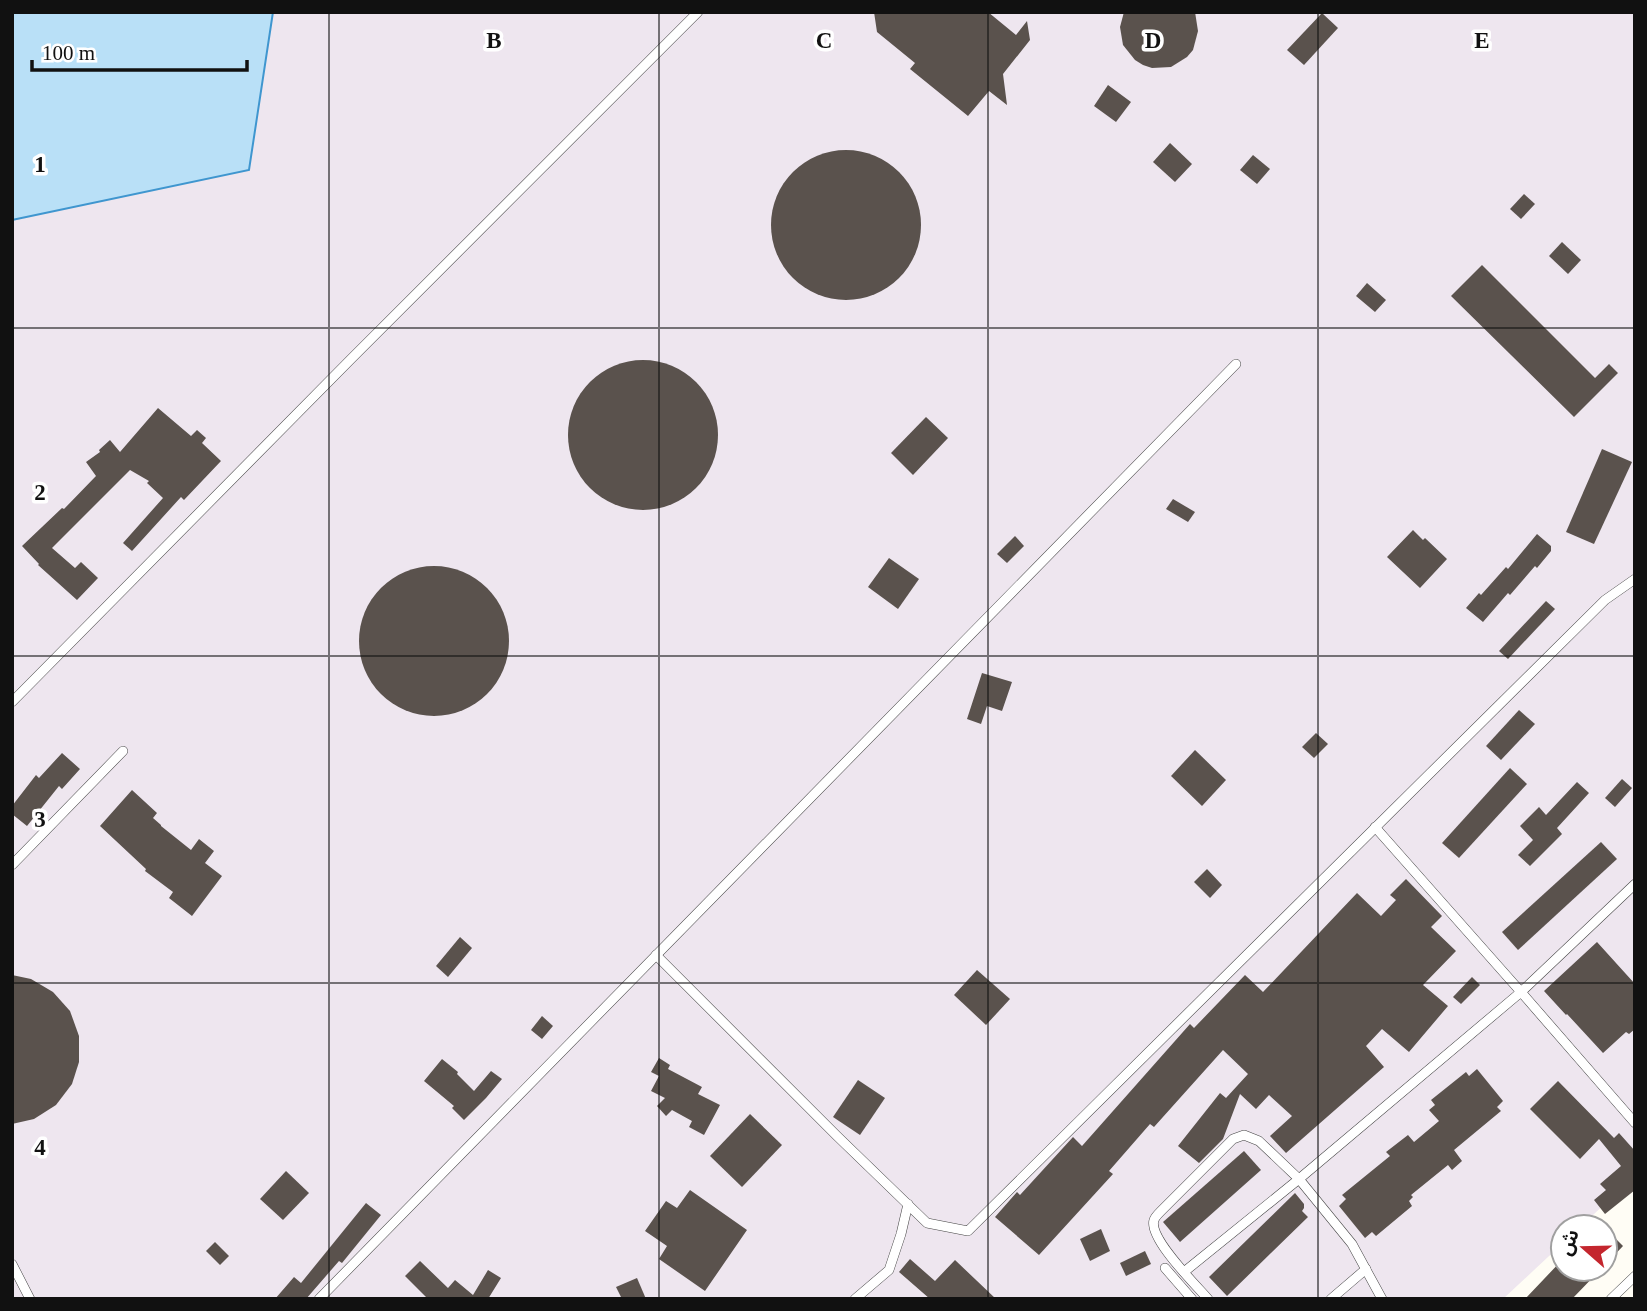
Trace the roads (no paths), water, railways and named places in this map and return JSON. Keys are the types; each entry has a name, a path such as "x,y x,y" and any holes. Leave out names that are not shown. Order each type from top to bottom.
{"lane":[{"path":"12,702 698,12"},
{"path":"319,1299 1236,363"},
{"path":"656,955 927,1223 968,1231 1605,600 1635,579"},
{"path":"12,865 123,751"},
{"path":"1375,827 1635,1123"},
{"path":"1184,1272 1521,992 1635,884"},
{"path":"1208,1299 1163,1248 1154,1228 1154,1220 1233,1139 1244,1135 1259,1140 1299,1179 1352,1244 1382,1299"},
{"path":"855,1299 889,1270 908,1204"},
{"path":"12,1264 30,1299"},
{"path":"1165,1268 1192,1299"},
{"path":"1331,1299 1366,1269"},
{"path":"1611,1299 1635,1276"}],"water":[{"path":"12,12 273,12 249,170 12,220"}]}
